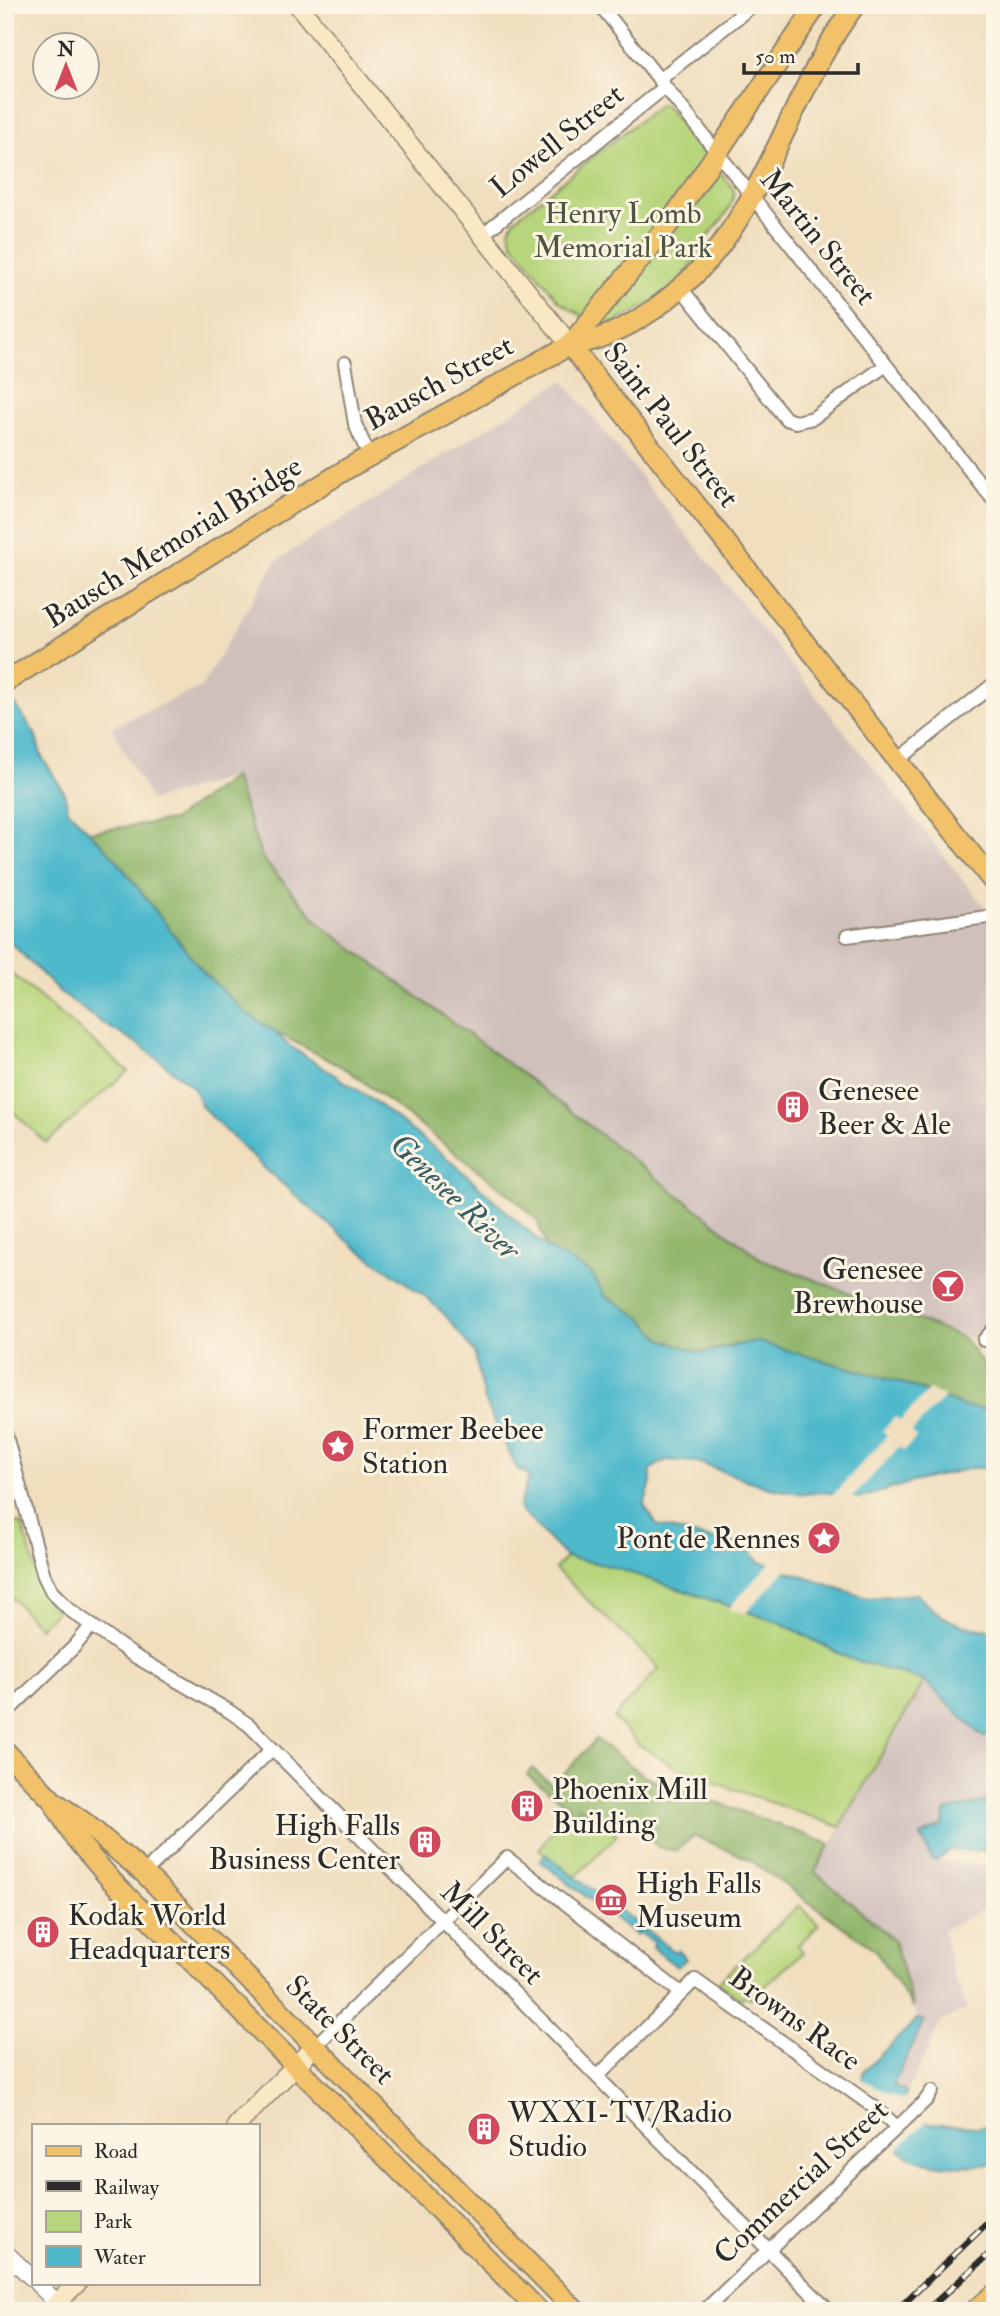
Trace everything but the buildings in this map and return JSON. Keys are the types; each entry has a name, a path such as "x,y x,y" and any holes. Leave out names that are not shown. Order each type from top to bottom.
{"highway":[{"path":"977,2311 995,2295"}],"main road":[{"name":"Saint Paul Street","path":"298,5 995,884"},
{"path":"570,345 654,243 817,5"},
{"path":"570,345 588,342 625,327 681,288 706,264 724,242 751,196 814,70 855,5"},
{"name":"Bausch Street","path":"338,474 570,345"},
{"name":"Bausch Memorial Bridge","path":"5,682 338,474"},
{"name":"State Street","path":"5,1751 53,1801 85,1823 144,1873 576,2311"},
{"name":"State Street","path":"53,1801 65,1823 100,1868 539,2311"},
{"path":"238,2124 314,2047"},
{"path":"57,2308 76,2284"}],"street":[{"name":"Martin Street","path":"600,5 995,502"},
{"name":"Lowell Street","path":"482,235 753,5"},
{"path":"681,288 782,415 796,422 813,418 886,365"},
{"path":"345,363 355,425 369,456"},
{"path":"897,761 995,683"},
{"path":"848,936 995,916"},
{"path":"984,1340 995,1328"},
{"name":"Mill Street","path":"5,1432 46,1582 63,1604 153,1668 237,1715 829,2311"},
{"path":"5,1714 75,1646 91,1626"},
{"path":"144,1873 272,1749"},
{"name":"Browns Race","path":"443,1920 507,1858 681,1993 695,1980 897,2127"},
{"path":"314,2047 443,1920"},
{"path":"598,2077 681,1993"},
{"name":"Commercial Street","path":"704,2311 932,2091"},
{"path":"5,2252 32,2278"},
{"path":"37,2284 57,2308"}],"shaded area":[{"path":"563,380 995,920 995,1346 918,1320 761,1259 525,1076 322,926 262,858 234,777 151,801 111,727 201,687 276,561"},
{"path":"924,1681 983,1737 995,1734 995,1794 988,1801 946,1811 942,1826 921,1836 938,1861 995,1866 995,1904 943,1930 952,1972 968,2009 941,2022 907,2092 892,2085 923,2021 917,2019 894,1940 815,1871"}],"green space":[{"name":"Henry Lomb Memorial Park","path":"660,104 665,105 734,190 733,197 728,211 703,243 690,268 673,288 650,304 602,329 559,301 512,242 509,230 515,219"},
{"path":"234,777 262,858 322,926 525,1076 761,1259 964,1338 985,1367 995,1370 995,1410 965,1407 908,1385 735,1344 701,1353 661,1339 642,1318 605,1296 591,1273 547,1248 537,1220 513,1197 348,1070 275,1032 246,1013 202,971 114,857 88,832 173,820"},
{"path":"5,968 128,1071 46,1143 5,1104"},
{"path":"5,1500 12,1523 22,1524 43,1595 57,1611 39,1628 5,1590"},
{"path":"566,1557 610,1566 781,1623 848,1658 924,1681 840,1827 680,1770 639,1745 614,1718 659,1668 555,1569"},
{"path":"596,1739 645,1776 830,1844 815,1872 894,1940 913,2008 874,1949 747,1858 694,1836 676,1851 658,1847 628,1819 613,1832 580,1807 573,1816 567,1810 569,1807 527,1775 532,1768 553,1786"},
{"path":"580,1807 617,1835 576,1877 539,1849 567,1810 573,1816"},
{"path":"799,1905 819,1925 798,1945 803,1952 751,1999 746,1995 741,1999 717,1983"}],"water":[{"name":"Genesee River","path":"5,689 35,734 41,755 64,792 68,810 114,857 202,971 246,1013 275,1032 287,1044 370,1098 452,1162 547,1248 591,1273 605,1296 642,1318 661,1339 701,1353 755,1341 908,1385 965,1407 995,1410 995,1468 973,1468 916,1481 861,1498 769,1488 697,1462 666,1460 651,1469 651,1483 644,1505 657,1525 749,1546 757,1561 867,1598 917,1594 933,1610 952,1621 973,1628 995,1630 995,1734 983,1737 924,1681 848,1658 781,1623 610,1566 566,1557 519,1508 529,1475 517,1469 485,1401 474,1352 446,1316 426,1297 355,1247 263,1167 202,1107 193,1087 140,1045 102,1023 61,993 5,937"},
{"path":"995,1794 995,1851 950,1850 937,1861 932,1860 921,1836 942,1826 946,1811 988,1801"},
{"path":"545,1854 675,1952 678,1950 686,1959 677,1967 652,1947 654,1943 639,1932 636,1935 540,1861"},
{"path":"917,2019 924,2021 893,2085 907,2092 903,2100 929,2124 977,2127 995,2125 995,2164 948,2166 914,2158 892,2144 859,2112 863,2072"}],"pier":[{"path":"929,1390 945,1396 912,1432 917,1437 904,1451 899,1447 850,1500 831,1497 887,1436 882,1431 895,1417 900,1421"},
{"path":"771,1562 788,1567 745,1614 728,1609"},
{"path":"859,2078 902,2100 906,2097 929,2119 896,2151 856,2114"}],"railway":[{"path":"896,2311 995,2215"},
{"path":"926,2311 995,2249"}],"place":[{"name":"Genesee Beer & Ale","path":"793,1107"},
{"name":"Genesee Brewhouse","path":"948,1286"},
{"name":"Former Beebee Station","path":"338,1446"},
{"name":"Pont de Rennes","path":"824,1538"},
{"name":"Phoenix Mill Building","path":"527,1806"},
{"name":"High Falls Business Center","path":"425,1842"},
{"name":"High Falls Museum","path":"611,1900"},
{"name":"Kodak World Headquarters","path":"43,1932"},
{"name":"WXXI-TV/Radio Studio","path":"484,2129"}]}
